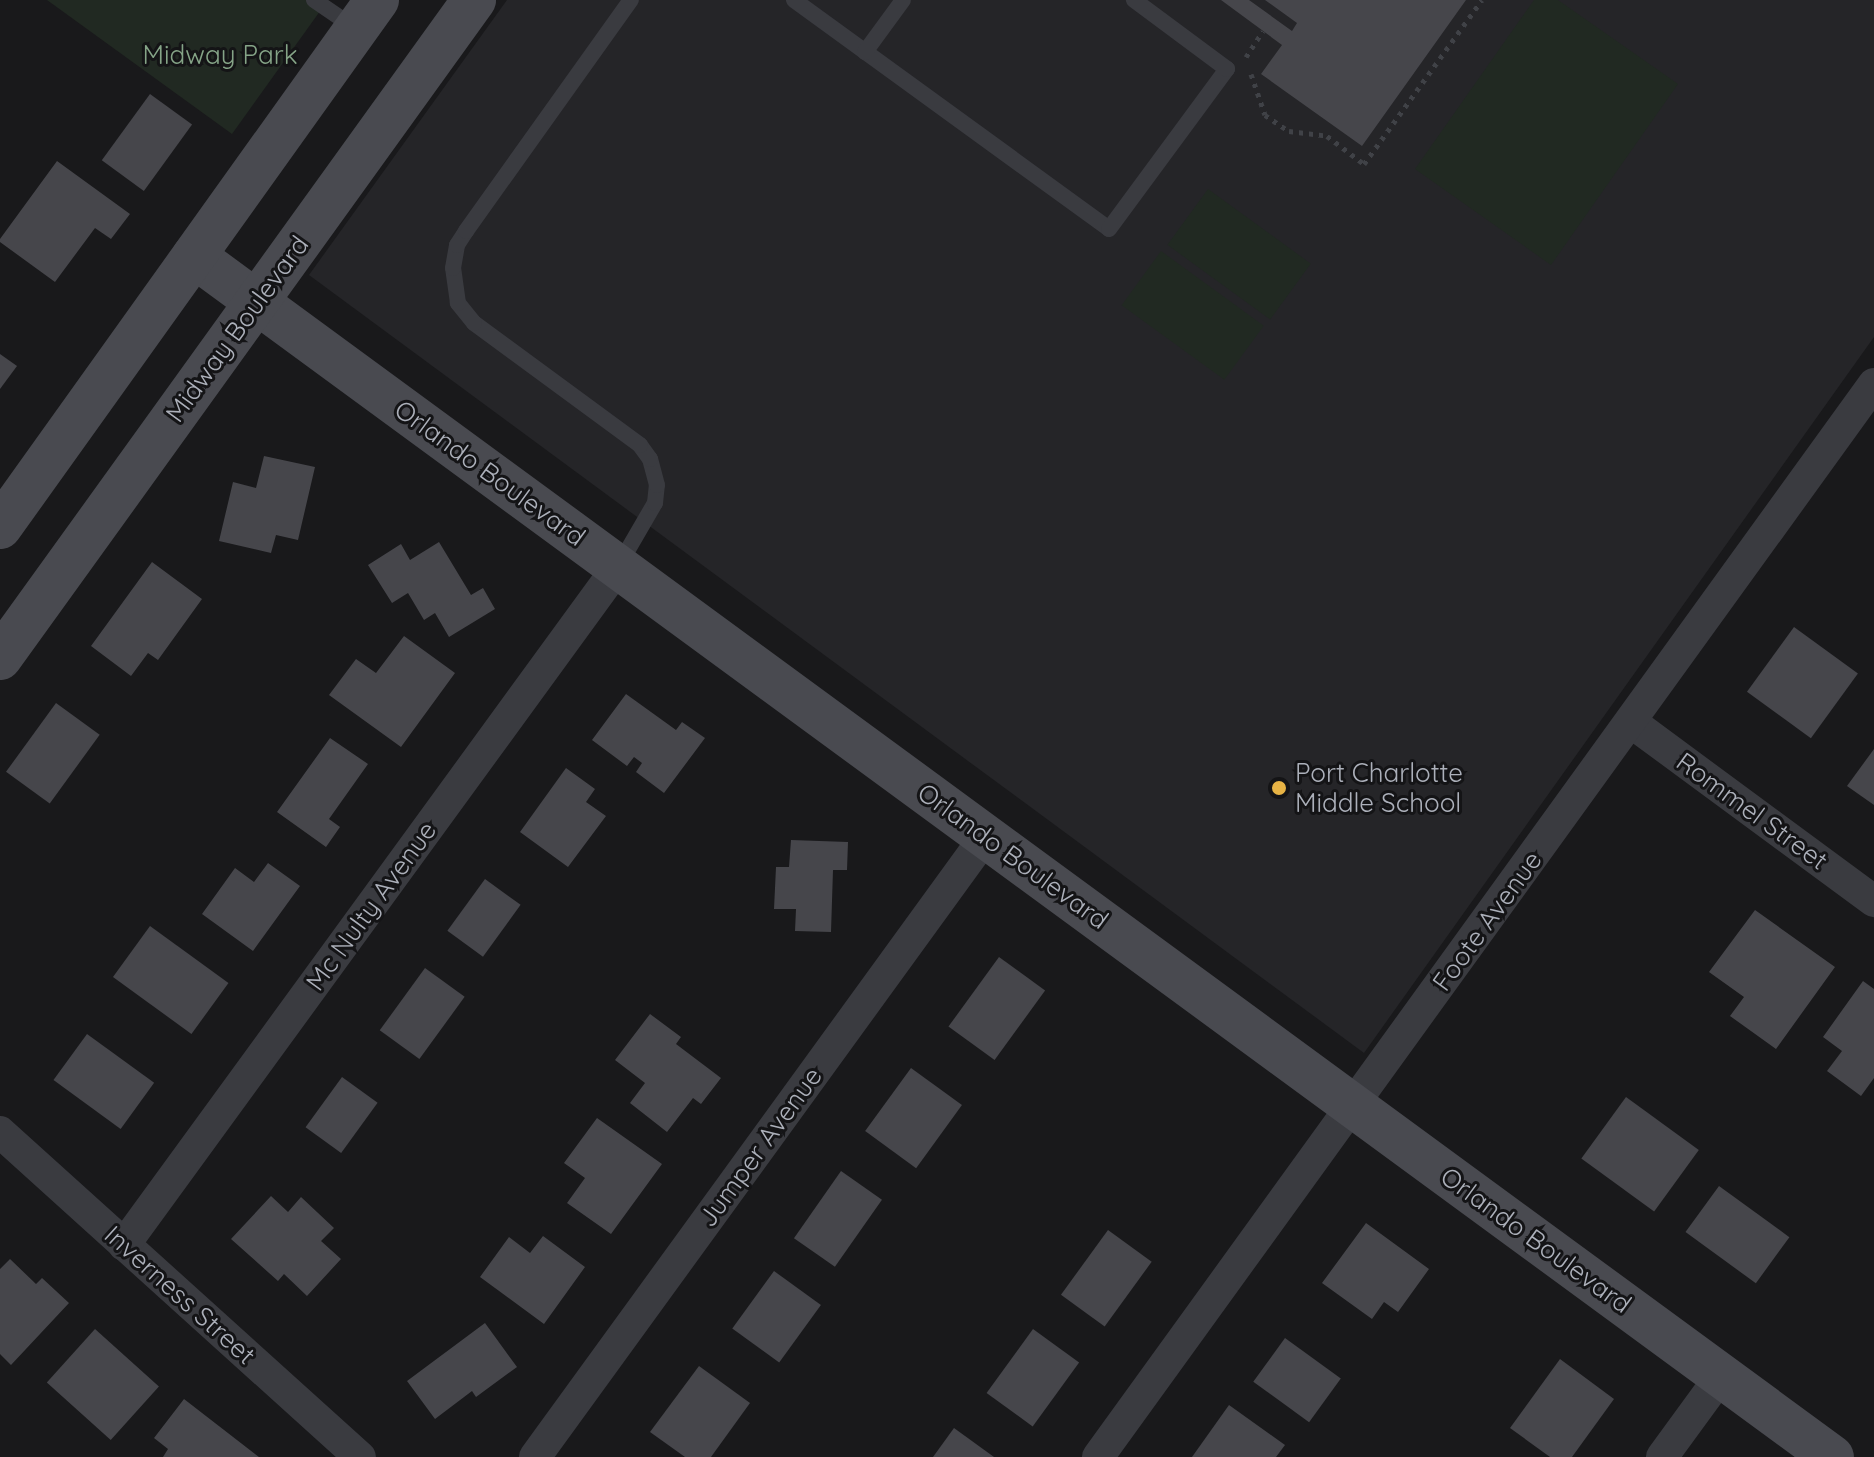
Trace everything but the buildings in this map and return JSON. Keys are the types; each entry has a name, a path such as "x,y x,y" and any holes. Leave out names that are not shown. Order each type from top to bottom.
{"street":[{"name":"Midway Boulevard","path":"0,658 474,0"},
{"path":"0,527 366,15"},
{"name":"Orlando Boulevard","path":"194,256 1832,1457"},
{"name":"Foote Avenue","path":"1098,1457 1874,384"},
{"name":"Mc Nulty Avenue","path":"124,1245 618,567"},
{"name":"Rommel Street","path":"1631,722 1874,901"},
{"name":"Jumper Avenue","path":"535,1457 986,836"},
{"name":"Inverness Street","path":"0,1132 360,1457"},
{"path":"1662,1457 1721,1376"}],"lane":[{"path":"314,0 366,15"},
{"path":"618,567 655,503 657,485 650,459 640,445 474,323 455,294 453,268 457,245 466,231 631,0"},
{"path":"794,0 1109,229 1227,69 1134,0"},
{"path":"865,52 903,0"}],"path":[{"path":"1263,31 1246,57 1265,115 1289,131 1327,136 1364,164 1482,0"}],"shaded area":[{"name":"Port Charlotte Middle School","path":"507,0 1874,0 1874,337 1364,1053 309,275"}],"green space":[{"name":"Midway Park","path":"47,0 328,0 232,134"},
{"path":"1534,0 1558,0 1678,84 1551,265 1415,169"},
{"path":"1208,189 1311,264 1270,319 1167,245"},
{"path":"1161,251 1264,326 1224,380 1122,305"}],"place":[{"name":"Port Charlotte Middle School","path":"1279,788"}]}
